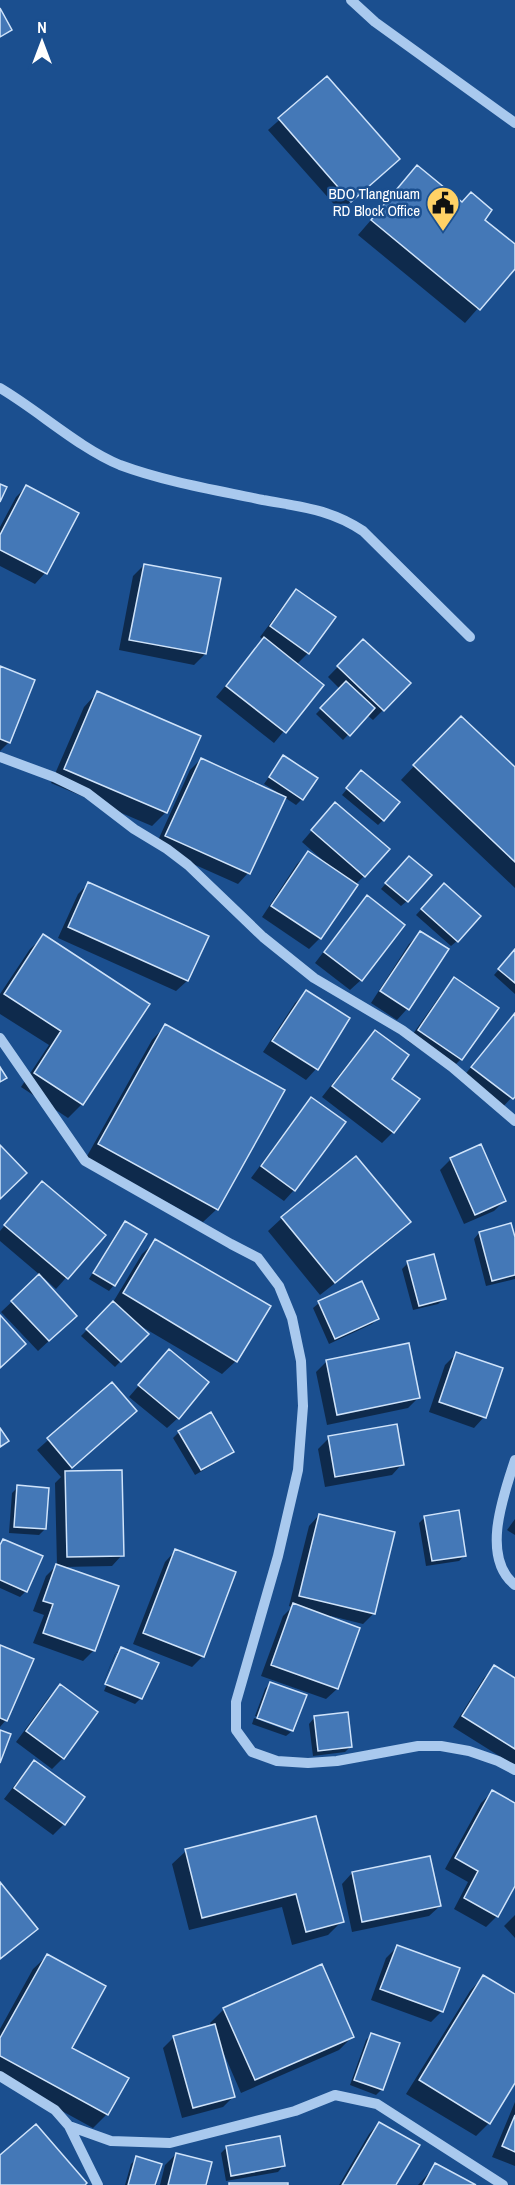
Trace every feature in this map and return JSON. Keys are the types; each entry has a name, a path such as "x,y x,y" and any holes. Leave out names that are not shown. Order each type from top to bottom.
{"street":[{"path":"351,0 375,22 515,123"},
{"path":"0,388 78,441 119,464 202,487 322,510 350,522 363,531 470,637"},
{"path":"0,757 54,777 87,793 134,829 167,849 188,865 263,937 305,971 402,1030 460,1073 515,1121"},
{"path":"0,1038 85,1161 258,1258 279,1286 292,1318 301,1361 303,1407 298,1470 278,1556 237,1702 237,1730 252,1752 277,1761 309,1763 337,1761 418,1746 441,1746 469,1751 498,1761 515,1770"},
{"path":"515,1460 499,1510 497,1534 500,1562 515,1585"},
{"path":"0,2076 55,2110 69,2127 98,2185"},
{"path":"69,2127 111,2141 170,2143 295,2111 335,2095 377,2104 503,2185"}],"building":[{"path":"0,8 12,30 0,37"},
{"path":"327,76 400,159 351,202 278,118"},
{"name":"BDO Tlangnuam RD Block Office","path":"417,165 462,202 471,192 492,210 485,220 515,244 515,269 480,310 371,220"},
{"path":"0,484 7,487 0,502"},
{"path":"26,485 79,513 47,574 0,550 0,535"},
{"path":"144,564 221,578 206,654 129,640"},
{"path":"296,589 336,617 309,654 270,626"},
{"path":"264,637 324,685 286,733 226,686"},
{"path":"363,639 411,683 384,711 337,666"},
{"path":"0,666 35,680 10,743 0,739"},
{"path":"346,681 375,708 350,736 320,708"},
{"path":"97,691 201,736 167,813 64,769"},
{"path":"461,716 515,767 515,862 413,765"},
{"path":"283,755 318,778 303,800 269,777"},
{"path":"201,758 286,797 250,874 165,836"},
{"path":"361,770 400,802 384,821 346,788"},
{"path":"335,802 390,849 365,877 311,830"},
{"path":"308,851 358,885 321,939 271,906"},
{"path":"409,856 432,875 408,902 385,883"},
{"path":"88,882 209,936 188,981 68,927"},
{"path":"444,883 481,916 458,942 421,909"},
{"path":"367,895 405,925 362,981 324,952"},
{"path":"420,931 449,949 409,1010 380,991"},
{"path":"43,934 150,1004 83,1105 34,1073 61,1031 4,994"},
{"path":"515,949 515,983 498,969"},
{"path":"454,977 499,1008 462,1060 418,1030"},
{"path":"306,990 350,1018 318,1070 272,1041"},
{"path":"515,1013 515,1097 513,1099 471,1067"},
{"path":"165,1024 285,1090 218,1210 98,1144"},
{"path":"375,1030 409,1055 392,1079 420,1099 394,1133 332,1086"},
{"path":"0,1067 7,1078 0,1082"},
{"path":"311,1097 346,1122 295,1191 261,1166"},
{"path":"481,1144 506,1201 475,1215 450,1158"},
{"path":"0,1145 27,1173 0,1199"},
{"path":"356,1156 411,1222 335,1283 281,1217"},
{"path":"42,1181 106,1235 68,1279 4,1225"},
{"path":"125,1221 147,1234 115,1286 93,1273"},
{"path":"511,1223 515,1237 515,1275 492,1281 479,1232"},
{"path":"155,1239 271,1306 237,1362 123,1293"},
{"path":"434,1254 446,1299 419,1306 407,1261"},
{"path":"39,1274 77,1316 49,1341 11,1301"},
{"path":"362,1281 379,1319 335,1339 318,1301"},
{"path":"113,1301 149,1334 121,1362 86,1329"},
{"path":"0,1315 26,1344 0,1368"},
{"path":"409,1343 420,1398 337,1415 326,1360"},
{"path":"169,1349 209,1382 179,1419 138,1385"},
{"path":"456,1352 503,1368 486,1418 439,1402"},
{"path":"112,1382 137,1411 72,1468 47,1438"},
{"path":"211,1412 234,1452 201,1470 178,1431"},
{"path":"397,1424 404,1465 335,1477 328,1436"},
{"path":"0,1428 9,1441 0,1447"},
{"path":"122,1470 124,1556 67,1557 65,1471"},
{"path":"17,1485 49,1488 46,1529 14,1527"},
{"path":"459,1510 466,1556 432,1561 424,1516"},
{"path":"319,1514 395,1532 375,1614 299,1596"},
{"path":"3,1539 43,1556 27,1592 0,1580 0,1545"},
{"path":"175,1549 236,1572 204,1657 143,1633"},
{"path":"56,1564 119,1586 95,1651 43,1633 53,1604 43,1601"},
{"path":"293,1603 360,1628 338,1689 271,1665"},
{"path":"0,1645 34,1659 7,1721 0,1718"},
{"path":"121,1647 159,1663 142,1699 105,1684"},
{"path":"494,1665 515,1678 515,1749 462,1716"},
{"path":"270,1682 307,1695 293,1731 257,1718"},
{"path":"60,1684 98,1712 64,1759 26,1731"},
{"path":"348,1712 352,1747 318,1751 314,1716"},
{"path":"0,1730 11,1734 0,1763"},
{"path":"34,1760 85,1797 65,1825 14,1788"},
{"path":"492,1790 515,1803 515,1886 498,1917 464,1898 478,1871 455,1858"},
{"path":"316,1816 344,1922 306,1932 296,1894 202,1918 185,1849"},
{"path":"430,1856 441,1906 362,1922 352,1872"},
{"path":"0,1882 38,1929 0,1959"},
{"path":"397,1945 460,1968 443,2012 380,1989"},
{"path":"47,1954 106,1986 72,2048 129,2078 108,2115 0,2056 0,2038"},
{"path":"322,1964 354,2037 255,2080 223,2008"},
{"path":"483,1975 515,1994 515,2083 490,2124 419,2080"},
{"path":"215,2024 235,2097 193,2108 173,2036"},
{"path":"371,2033 400,2043 383,2090 354,2080"},
{"path":"515,2115 515,2152 502,2146"},
{"path":"379,2122 420,2145 396,2185 342,2185"},
{"path":"36,2124 87,2183 85,2185 0,2185 0,2155"},
{"path":"280,2136 285,2166 231,2176 226,2146"},
{"path":"176,2153 212,2162 206,2185 168,2185"},
{"path":"136,2156 162,2164 155,2185 128,2185"},
{"path":"435,2163 476,2185 423,2185"},
{"path":"229,2183 288,2183 288,2185 229,2185"}],"place":[{"name":"BDO Tlangnuam RD Block Office","path":"443,232"}]}
